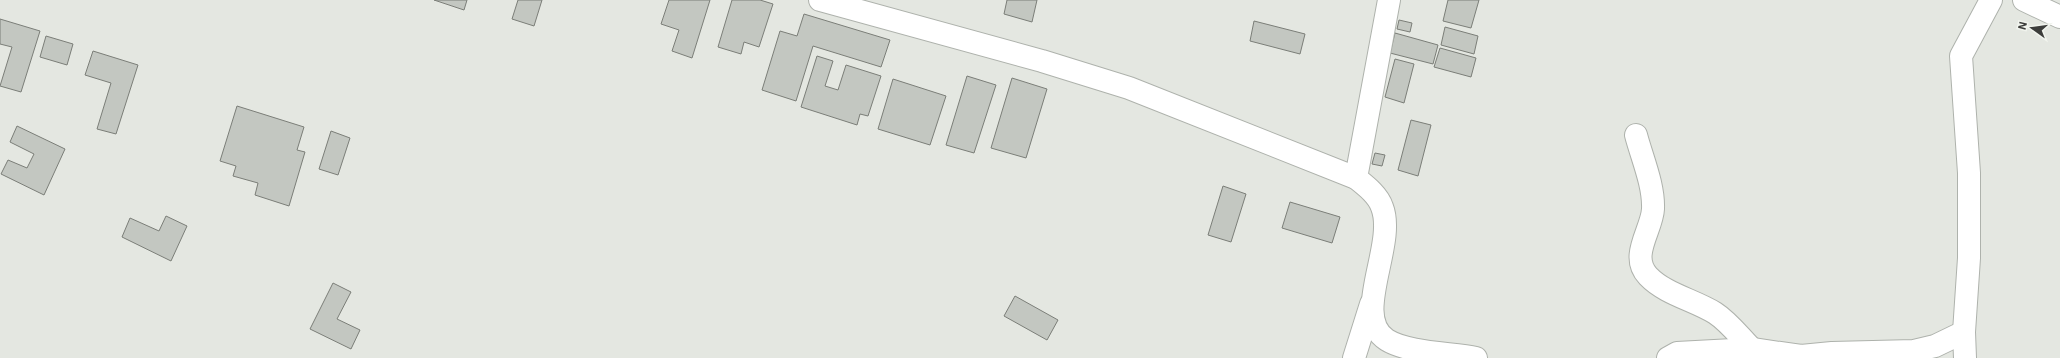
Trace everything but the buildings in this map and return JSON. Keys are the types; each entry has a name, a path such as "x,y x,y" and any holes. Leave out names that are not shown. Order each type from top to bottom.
{"street":[{"path":"820,0 1042,61 1129,88 1356,178 1373,193 1382,206 1386,222 1385,244 1372,301 1354,358"},
{"path":"1356,178 1389,0"},
{"path":"1964,358 1964,332 1969,258 1969,173 1961,56 1991,0"},
{"path":"2024,0 2060,17"},
{"path":"1636,135 1652,193 1653,210 1643,240 1641,261 1647,275 1662,287 1716,314 1732,327 1752,349"},
{"path":"1372,301 1372,320 1378,332 1387,340 1402,347 1476,358"},
{"path":"1668,358 1677,353 1752,349 1801,356 1832,353 1914,351 1935,346 1964,332"}]}
